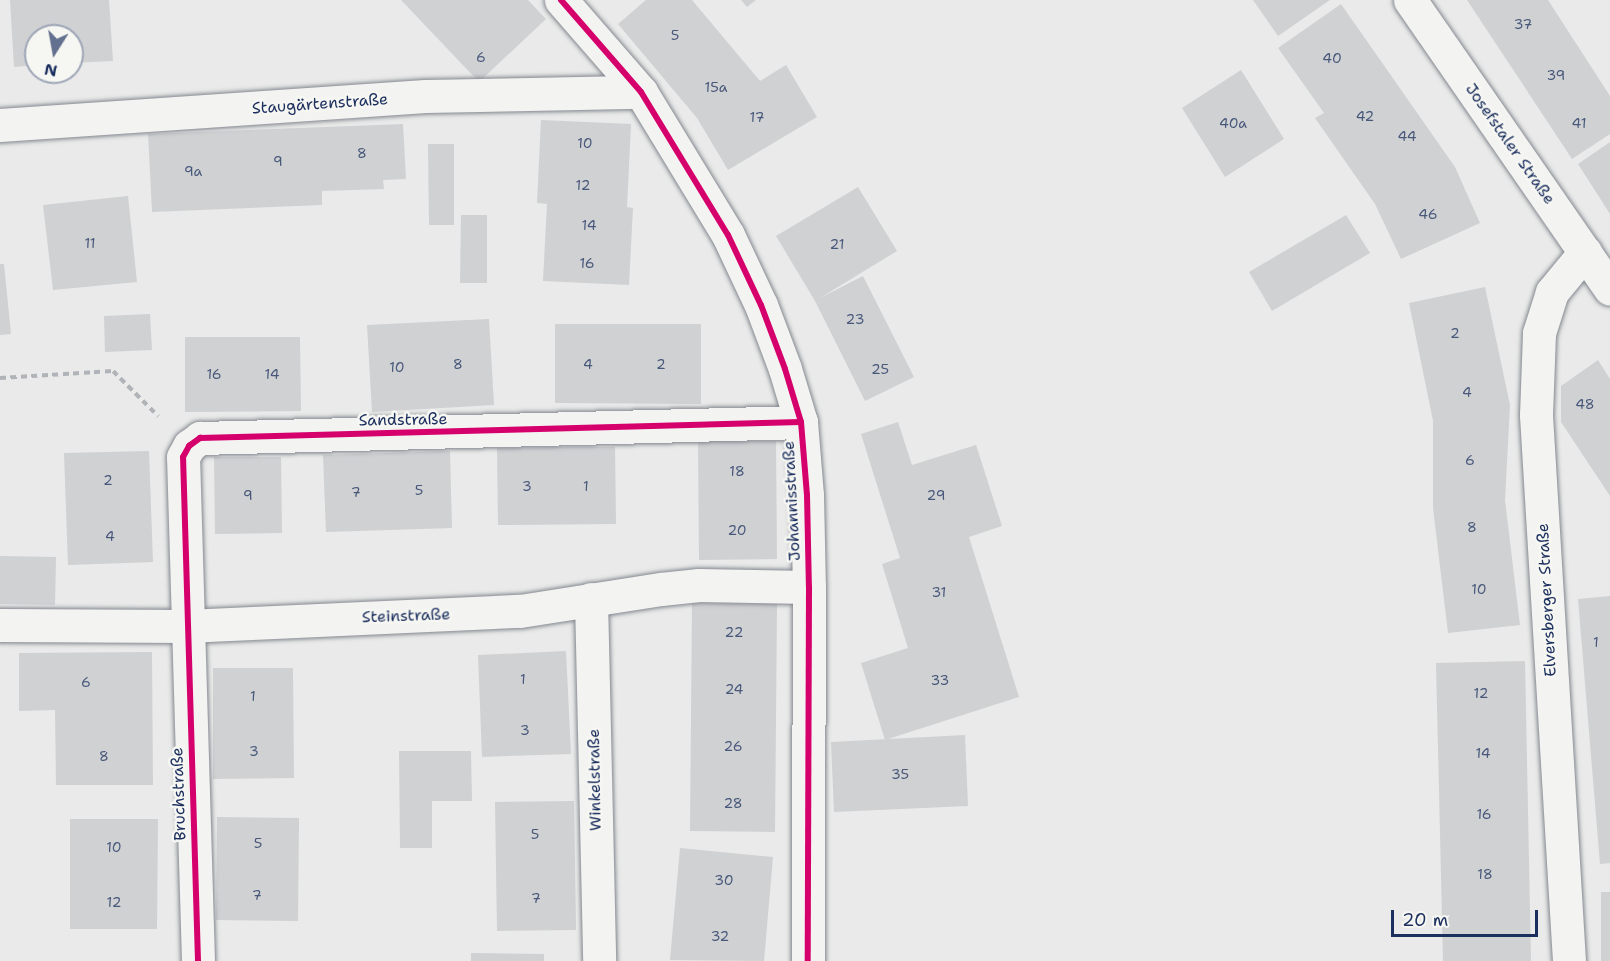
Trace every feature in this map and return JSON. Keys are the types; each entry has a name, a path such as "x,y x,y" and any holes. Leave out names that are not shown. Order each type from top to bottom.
{"street":[{"name":"Josefstaler Straße","path":"1410,0 1610,289"},
{"name":"Johannisstraße","path":"579,6 641,92 728,235 761,305 785,369 801,422 809,587 808,961"},
{"name":"Staugärtenstraße","path":"0,125 425,96 641,92"},
{"name":"Elversberger Straße","path":"1569,961 1536,415 1539,333 1552,292 1585,252"},
{"name":"Sandstraße","path":"189,446 200,438 801,422"},
{"path":"186,626 183,457 189,446"},
{"name":"Steinstraße","path":"0,625 186,626 520,611 699,585 809,587"},
{"name":"Winkelstraße","path":"591,599 599,961"},
{"name":"Bruchstraße","path":"186,626 198,961"}],"path":[{"path":"0,378 113,371 189,446"}],"building":[{"path":"10,0 109,0 113,61 84,62 84,24 24,24 24,66 14,67"},
{"path":"401,0 528,0 546,19 479,82"},
{"path":"646,0 692,0 760,81 786,65 817,117 728,170 697,118 618,24"},
{"path":"741,0 756,0 747,7"},
{"path":"1253,0 1330,0 1278,36"},
{"path":"1467,0 1548,0 1610,96 1610,134 1572,159"},
{"path":"1341,4 1455,167 1480,223 1401,259 1375,204 1315,118 1324,113 1278,48"},
{"path":"1241,70 1284,139 1225,177 1182,108"},
{"path":"541,120 631,124 627,207 633,208 629,285 543,281 547,204 537,203"},
{"path":"403,124 406,179 383,180 384,189 322,191 322,205 152,212 148,134"},
{"path":"1610,142 1610,214 1578,164"},
{"path":"428,144 454,144 454,225 429,225"},
{"path":"858,187 897,251 820,298 863,276 914,377 865,401 815,301 776,236"},
{"path":"128,196 137,282 53,290 43,205"},
{"path":"461,215 487,215 487,283 460,283"},
{"path":"1346,215 1370,253 1272,311 1249,272"},
{"path":"0,264 4,264 11,334 0,335"},
{"path":"1485,287 1510,405 1505,500 1520,625 1448,633 1433,508 1433,421 1409,303"},
{"path":"150,314 152,350 105,352 104,316"},
{"path":"489,319 494,405 372,412 367,325"},
{"path":"555,324 701,324 701,404 555,403"},
{"path":"185,337 300,337 301,411 185,412"},
{"path":"1598,360 1610,379 1610,496 1561,422 1561,386"},
{"path":"898,422 912,465 976,445 1002,526 969,537 1019,697 885,740 861,663 908,648 882,564 900,558 861,434"},
{"path":"698,441 776,441 777,559 699,560"},
{"path":"615,447 616,524 498,525 497,448"},
{"path":"149,451 153,562 68,565 64,453"},
{"path":"450,451 452,528 326,532 323,455"},
{"path":"214,457 281,457 282,533 215,534"},
{"path":"0,556 56,557 55,605 0,604"},
{"path":"1610,596 1610,863 1600,864 1578,599"},
{"path":"692,603 777,604 775,832 690,831"},
{"path":"566,651 571,754 482,757 478,655"},
{"path":"152,652 153,785 56,785 55,710 19,711 19,653"},
{"path":"1525,661 1531,961 1443,961 1436,663"},
{"path":"213,668 293,668 294,778 213,779"},
{"path":"965,735 968,806 834,812 831,742"},
{"path":"399,751 471,751 472,801 432,801 432,848 400,848"},
{"path":"574,801 576,930 497,931 495,802"},
{"path":"217,817 299,818 298,921 216,920"},
{"path":"70,819 158,819 157,929 70,929"},
{"path":"680,848 773,857 764,961 670,960"},
{"path":"1601,892 1610,892 1610,961 1601,961"},
{"path":"471,953 544,954 544,961 471,961"}],"cycle path":[{"path":"561,0 641,92 728,235 761,305 785,369 801,422 807,495 809,587 808,961"},
{"path":"198,961 183,457 189,446 200,438 801,422"}]}
